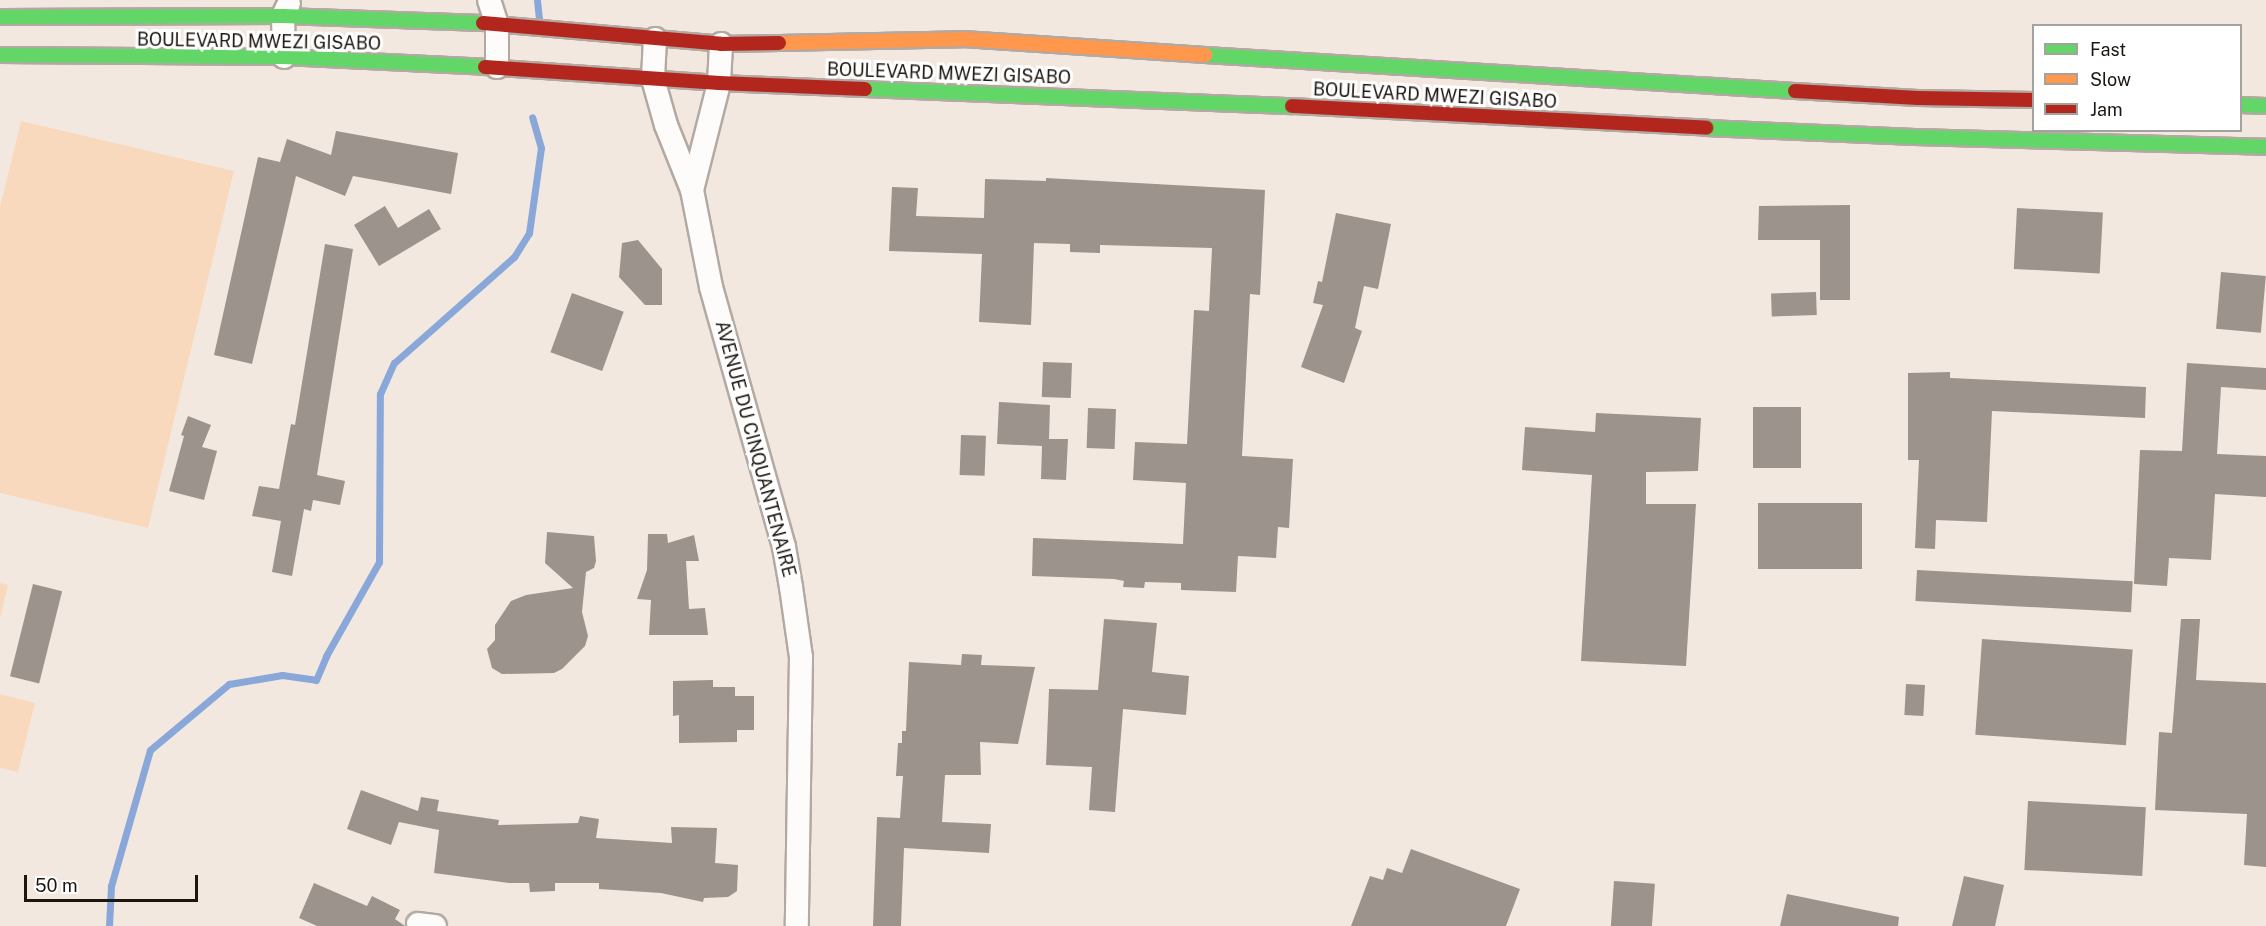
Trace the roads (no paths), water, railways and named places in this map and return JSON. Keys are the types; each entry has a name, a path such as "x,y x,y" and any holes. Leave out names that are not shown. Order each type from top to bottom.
{"main road":[{"name":"BOULEVARD MWEZI GISABO","path":"0,17 287,8 655,39 678,38 721,44 963,39 1496,80 1918,98 2032,100"},
{"name":"BOULEVARD MWEZI GISABO","path":"0,56 285,57 507,68 719,83 1492,113 1915,137 2266,147"},
{"path":"2242,105 2266,106"}],"street":[{"path":"489,0 507,68"},
{"path":"285,57 287,8"},
{"path":"655,39 653,79 666,125 692,190"},
{"path":"692,190 719,83 721,44"},
{"name":"AVENUE DU CINQUANTENAIRE","path":"692,190 711,287 784,547 801,650 798,926"}],"waterway":[{"path":"537,0 539,18"},
{"path":"109,926 111,886 150,750 229,684 282,675 316,680 326,656 379,562 380,394 394,363 514,257 529,233 541,148 532,117"}]}
